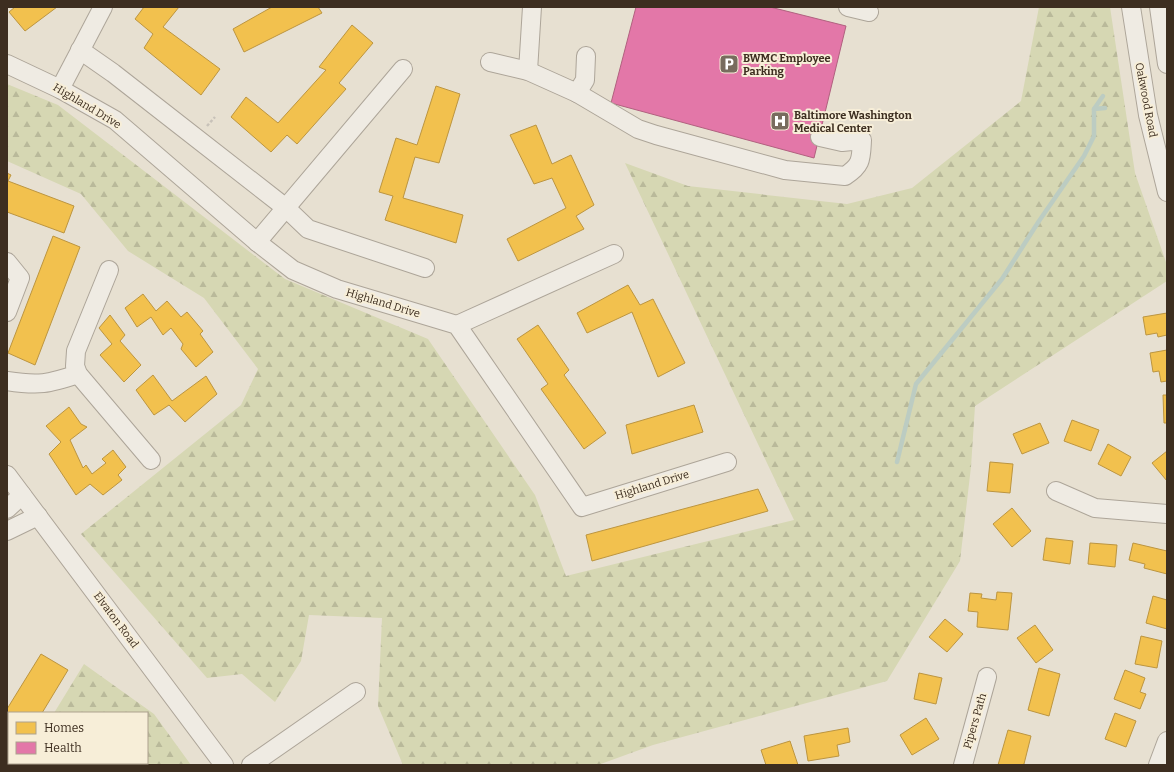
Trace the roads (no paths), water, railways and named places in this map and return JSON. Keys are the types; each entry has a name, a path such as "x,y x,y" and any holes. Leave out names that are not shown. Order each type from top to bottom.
{"street":[{"path":"60,89 103,7"},
{"path":"528,71 532,7"},
{"path":"848,7 869,12"},
{"name":"Oakwood Road","path":"1131,7 1148,115 1167,192"},
{"path":"1158,7 1167,64"},
{"path":"80,50 113,73 286,208 308,229 425,268"},
{"path":"577,93 585,80 586,56"},
{"path":"490,62 528,71 577,93 638,129 785,170 846,176 855,170 861,159 862,140 842,142 820,137"},
{"name":"Highland Drive","path":"7,64 60,89 115,120 257,242 293,270 337,289 457,325 582,508 727,462"},
{"path":"257,242 403,69"},
{"path":"457,325 614,254"},
{"path":"7,262 20,278 7,312"},
{"path":"109,270 76,351 75,366 78,374 151,460"},
{"path":"7,381 28,384 49,384 78,374"},
{"name":"Elvaton Road","path":"7,475 224,765"},
{"path":"1056,491 1095,508 1167,514"},
{"path":"7,509 22,495"},
{"path":"7,531 38,516"},
{"name":"Pipers Path","path":"962,765 987,677"},
{"path":"251,765 356,692"},
{"path":"1158,765 1167,741"}],"waterway":[{"path":"1094,109 1103,96"},
{"path":"897,462 916,384 1002,279 1039,221 1084,156 1094,136 1094,109 1105,108"}],"place":[{"name":"BWMC Employee Parking","path":"729,64"},
{"name":"Baltimore Washington Medical Center","path":"780,121"}]}
